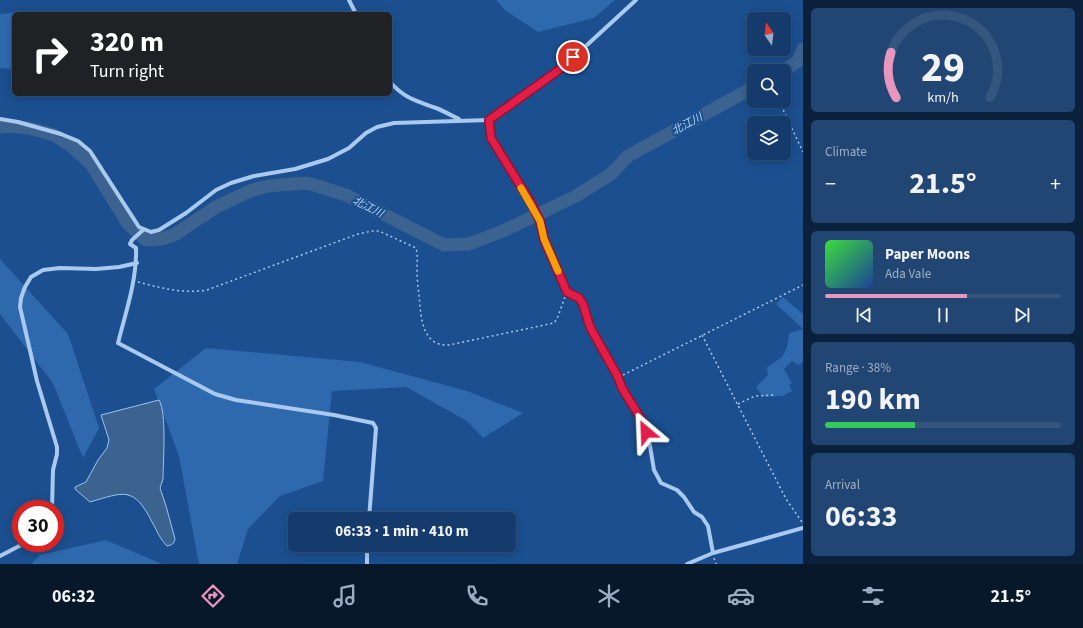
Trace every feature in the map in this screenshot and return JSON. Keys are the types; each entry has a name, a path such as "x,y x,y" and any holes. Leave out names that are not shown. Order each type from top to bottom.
{"street":[{"path":"349,0 355,12"},
{"path":"0,118 61,134 78,141 90,151 139,227 143,230 151,232 159,230 216,190 231,183 254,176 295,169 328,159 349,148 371,129 376,127 394,123 489,120 563,67 636,0"},
{"path":"392,84 399,92 409,98 441,110 461,120"},
{"path":"489,120 491,138 531,203 540,221 544,239 567,292 579,298 583,304 590,327 618,377 622,388 644,424 649,440 654,470 662,483 677,490 684,497 694,512 702,517 708,526 713,553"},
{"path":"143,230 132,240 130,244 136,248 134,281 118,343 215,394 236,400 334,415 372,423 376,428 370,512"},
{"path":"52,500 53,470 57,447 32,360 20,307 22,293 31,277 44,270 60,268 96,269 119,267 136,263"},
{"path":"688,564 713,553 803,528"},
{"path":"0,556 12,550"},
{"path":"367,552 367,564"}],"path":[{"path":"782,108 803,152"},
{"path":"134,281 176,291 187,292 207,290 358,234 379,231 416,248 418,254 417,270 423,326 431,339 443,345 554,323 557,319 567,292"},
{"path":"618,377 803,285"},
{"path":"702,334 786,499 803,523"},
{"path":"738,404 755,396 775,395"}],"shaded area":[{"path":"496,0 615,0 594,18 538,32 506,11"},
{"path":"12,13 12,69 0,68 0,14"},
{"path":"0,259 68,334 99,428 83,458 53,383 0,314"},
{"path":"783,297 803,314 803,329 776,304"},
{"path":"803,329 803,362 799,365 792,361 784,369 792,383 789,385 792,391 783,396 763,397 756,387 768,375 767,367 784,354 789,333"},
{"path":"206,348 360,362 467,391 523,413 483,438 467,421 406,387 332,391 323,481 280,496 248,529 237,564 199,564 179,456 154,389"},
{"path":"159,400 164,426 163,479 160,488 175,539 172,544 167,546 160,538 146,510 140,502 133,497 120,494 90,502 75,489 75,487 86,482 98,460 107,448 109,440 101,415"},
{"path":"106,540 162,564 31,564 40,555 53,552 64,552 64,550"}],"waterway":[{"name":"北江川","path":"791,66 798,61 803,49"},
{"name":"北江川","path":"0,127 7,126 29,128 54,135 70,145 91,164 128,224 146,240 161,239 174,235 216,207 252,190 269,186 303,183 346,195 444,245 469,244 503,231 576,196 611,174 628,156 747,91"}],"slow traffic":[{"path":"521,188 540,221 544,239 558,271"}],"route":[{"path":"573,57 563,67 489,120 491,138 531,203 540,221 544,239 567,292 579,298 583,304 590,327 618,377 622,388 644,424 646,432"}]}
